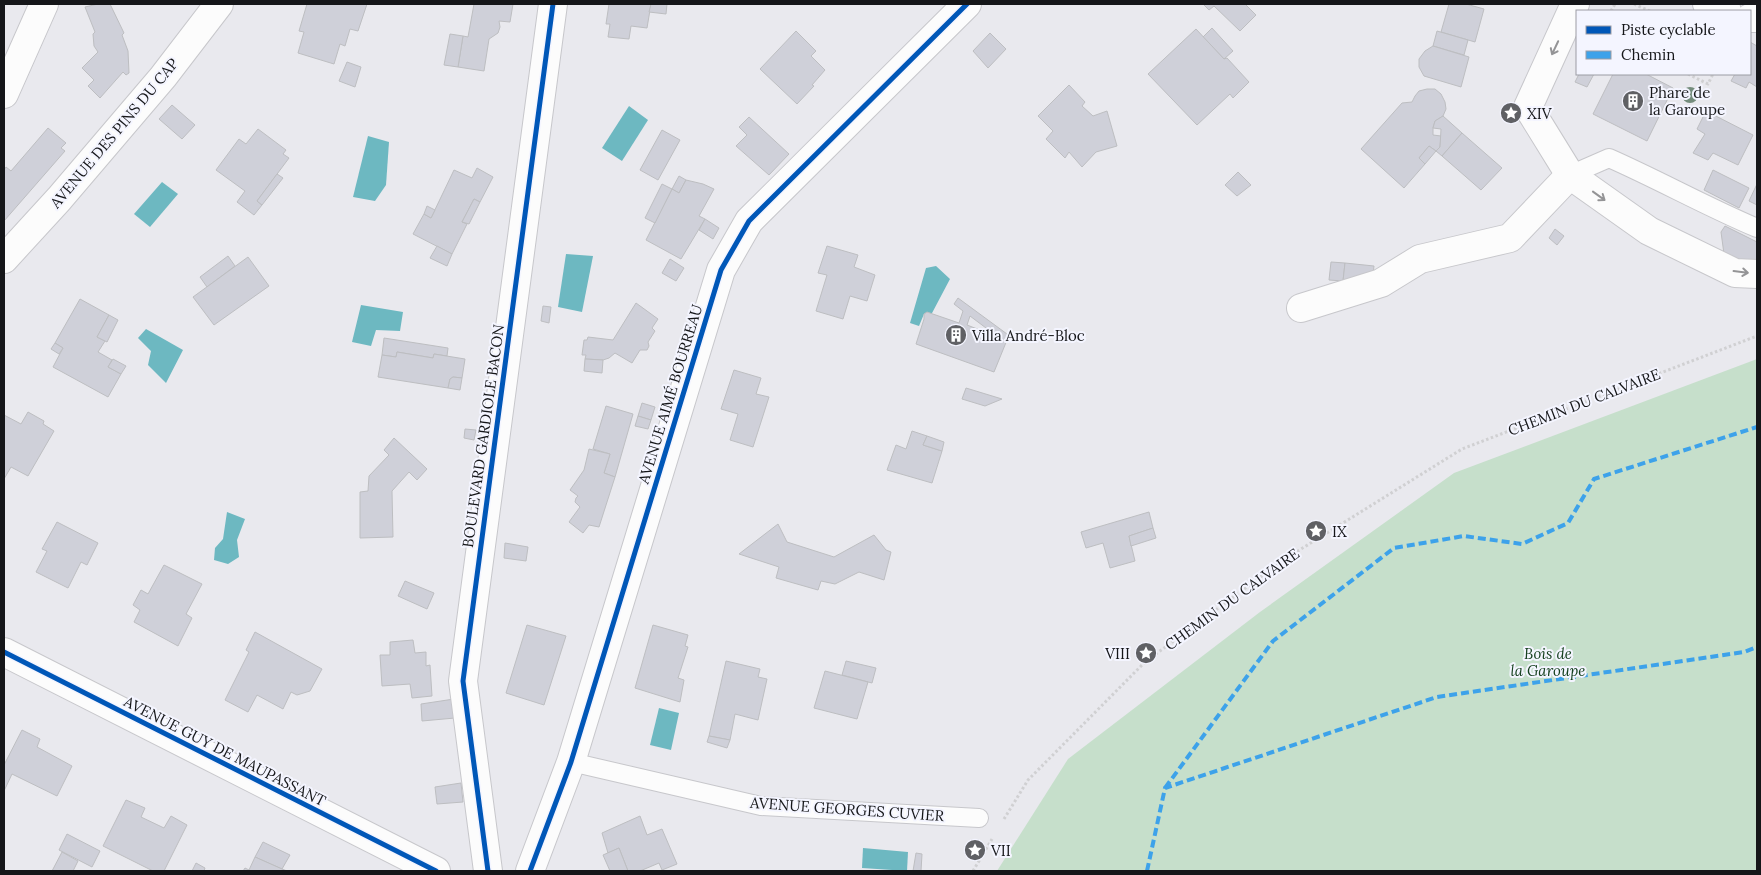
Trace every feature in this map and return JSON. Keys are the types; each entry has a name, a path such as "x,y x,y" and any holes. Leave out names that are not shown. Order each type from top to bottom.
{"street":[{"path":"4,94 44,4"},
{"name":"AVENUE DES PINS DU CAP","path":"4,259 163,77 219,4"},
{"name":"BOULEVARD GARDIOLE BACON","path":"488,871 463,681 553,4"},
{"name":"AVENUE AIMÉ BOURREAU","path":"530,871 571,762 721,270 749,221 968,4"},
{"path":"1576,4 1528,107 1570,175 1649,231 1735,273 1757,274"},
{"path":"1708,4 1724,10"},
{"path":"1301,308 1381,283 1420,259 1510,238 1570,175"},
{"name":"AVENUE GUY DE MAUPASSANT","path":"4,652 436,871"}],"lane":[{"path":"1570,175 1609,158 1648,175 1716,211 1757,228"},
{"name":"AVENUE GEORGES CUVIER","path":"571,762 761,806 979,818"}],"path":[{"path":"1634,4 1648,10"},
{"path":"1690,75 1708,84 1713,75"},
{"path":"973,871 992,838"}],"green space":[{"name":"Bois de la Garoupe","path":"1757,359 1757,871 997,871 1068,759 1260,612 1454,473"}],"water":[{"path":"629,106 648,120 622,161 602,148"},
{"path":"368,136 389,142 386,185 375,201 353,197"},
{"path":"162,182 178,194 150,227 134,214"},
{"path":"566,254 593,256 582,312 558,307"},
{"path":"936,266 950,279 931,315 924,314 919,326 910,323 926,268"},
{"path":"361,305 403,312 400,331 376,330 371,346 352,342"},
{"path":"146,329 183,350 166,383 148,365 151,351 138,338"},
{"path":"227,512 245,519 237,540 239,557 228,564 214,560 215,548 223,539"},
{"path":"659,708 679,713 671,750 650,745"},
{"path":"863,848 908,852 907,871 862,868"}],"building":[{"path":"110,4 124,33 122,35 128,51 129,73 126,75 123,72 100,98 88,86 94,80 82,68 98,52 94,46 93,34 95,32 85,7"},
{"path":"307,4 367,4 358,31 350,29 345,46 340,44 334,64 298,53 304,32 299,31"},
{"path":"474,4 513,4 510,22 499,21 498,33 489,39 484,71 458,67 463,36 468,37"},
{"path":"609,4 651,4 647,28 631,26 629,39 608,37 610,24 606,24"},
{"path":"651,4 667,4 666,14 649,12"},
{"path":"1203,4 1245,4 1256,15 1240,31 1214,6 1209,10"},
{"path":"1449,4 1466,4 1484,9 1475,42 1441,32"},
{"path":"1212,28 1233,51 1224,59 1203,37"},
{"path":"1196,29 1249,82 1233,98 1230,94 1197,125 1148,74"},
{"path":"796,31 816,51 811,56 825,70 812,85 814,86 797,104 760,69"},
{"path":"1437,31 1468,40 1464,55 1433,46"},
{"path":"990,33 1006,49 988,68 973,51"},
{"path":"450,34 463,36 458,67 444,65"},
{"path":"1751,43 1757,46 1757,87 1749,82 1746,88 1731,81 1734,75 1751,75"},
{"path":"1433,46 1469,57 1461,87 1424,76 1419,67 1419,59 1425,51"},
{"path":"347,62 361,67 355,87 339,81"},
{"path":"1578,75 1593,75 1587,87 1575,82"},
{"name":"Phare de la Garoupe","path":"1612,75 1648,75 1673,88 1647,141 1593,114"},
{"path":"1069,85 1085,102 1082,106 1093,116 1107,111 1117,146 1096,152 1082,167 1069,152 1065,158 1046,139 1053,131 1038,116"},
{"path":"1435,89 1441,94 1445,102 1446,109 1443,116 1435,121 1433,128 1433,135 1441,136 1440,147 1436,151 1429,146 1419,158 1425,164 1404,188 1361,149 1402,103 1412,102 1419,91"},
{"path":"172,105 195,125 182,139 159,119"},
{"path":"1706,111 1753,135 1738,165 1713,153 1708,160 1693,153 1705,134 1697,129"},
{"path":"1443,116 1462,133 1442,156 1436,151 1440,147 1441,129 1433,128 1435,121"},
{"path":"749,117 789,154 769,175 736,146 747,135 739,127"},
{"path":"48,128 66,143 61,148 65,151 4,221 4,170 6,167 11,171"},
{"path":"258,129 286,150 283,154 289,158 257,201 262,205 254,215 237,202 245,191 216,170 239,139 246,144"},
{"path":"662,130 680,140 658,180 640,170"},
{"path":"1462,133 1502,168 1481,190 1442,156"},
{"path":"1429,146 1436,151 1425,164 1419,158"},
{"path":"477,168 493,177 480,202 474,199 462,222 467,224 452,254 413,234 424,214 431,218 454,170 472,178"},
{"path":"1713,170 1749,188 1739,208 1704,190"},
{"path":"1238,172 1251,185 1237,196 1225,185"},
{"path":"277,174 283,178 262,205 257,201"},
{"path":"679,176 686,180 679,193 672,189"},
{"path":"686,180 714,189 699,216 705,219 681,259 646,240 672,189 679,193"},
{"path":"662,184 672,189 655,223 645,218"},
{"path":"1757,184 1757,205 1749,201"},
{"path":"474,199 480,202 469,224 462,222"},
{"path":"427,206 435,210 431,218 424,214"},
{"path":"705,219 719,228 713,239 699,230"},
{"path":"1725,226 1757,242 1757,259 1740,262 1724,254 1721,232"},
{"path":"1555,229 1564,236 1557,245 1549,238"},
{"path":"437,246 452,254 447,266 430,258"},
{"path":"827,246 858,255 854,267 875,275 867,301 850,296 843,319 816,311 827,275 818,273"},
{"path":"228,256 235,266 207,287 200,277"},
{"path":"248,257 269,286 214,325 193,297"},
{"path":"670,259 684,268 676,281 662,273"},
{"path":"1331,262 1345,263 1343,281 1329,280"},
{"path":"1345,263 1374,266 1372,283 1343,281"},
{"name":"Villa André-Bloc","path":"958,298 1007,334 1007,340 994,372 916,344 924,314 927,312 959,323 963,311 954,304","holes":["970,316 998,337 967,325"]},
{"path":"80,299 109,315 97,337 105,341 98,352 112,360 108,367 121,374 108,397 53,367 63,348 55,343"},
{"path":"636,303 658,319 652,328 655,331 648,342 647,350 640,350 632,363 615,353 603,360 585,359 586,355 582,355 584,340 587,340 588,337 613,340"},
{"path":"543,306 551,307 549,323 541,321"},
{"path":"109,315 118,320 107,342 97,337"},
{"path":"384,338 448,348 447,356 434,354 433,358 397,352 396,357 382,355"},
{"path":"55,343 63,348 59,354 51,349"},
{"path":"397,352 433,358 434,354 465,359 462,378 453,377 450,379 448,388 378,377 382,355 396,357"},
{"path":"113,359 126,366 121,374 108,367"},
{"path":"585,359 603,360 602,373 584,371"},
{"path":"734,370 761,378 756,394 769,397 753,447 730,440 738,414 721,409"},
{"path":"453,377 462,378 460,390 448,388 450,379"},
{"path":"966,388 1002,399 985,406 962,399"},
{"path":"642,403 655,407 651,420 638,416"},
{"path":"606,406 633,414 615,477 604,473 610,454 593,449"},
{"path":"28,412 44,421 43,424 54,431 28,476 11,467 4,479 4,415 21,424"},
{"path":"638,416 651,420 648,429 635,426"},
{"path":"465,429 476,430 474,440 464,438"},
{"path":"912,431 927,436 923,445 942,451 932,483 887,470 896,445 906,449"},
{"path":"927,436 944,442 942,451 923,445"},
{"path":"394,438 427,469 417,480 409,472 392,491 393,537 360,538 360,492 368,491 369,476 389,455 384,450"},
{"path":"589,449 610,454 604,473 615,477 599,527 589,525 583,533 569,522 580,507 575,502 578,496 570,490 584,470"},
{"path":"1149,512 1153,528 1129,536 1135,561 1110,568 1103,543 1086,548 1081,532"},
{"path":"57,522 98,543 87,565 81,562 68,588 36,572 47,551 42,549"},
{"path":"778,524 787,542 834,557 874,535 886,550 891,552 884,580 859,572 835,584 821,581 818,590 776,578 779,567 739,554"},
{"path":"1153,528 1156,538 1131,546 1129,536"},
{"path":"505,543 528,547 526,561 504,558"},
{"path":"164,565 202,584 186,614 192,618 178,646 134,622 140,610 133,605 141,590 148,594"},
{"path":"405,581 434,593 427,609 398,596"},
{"path":"527,625 566,636 544,705 506,693"},
{"path":"653,625 688,635 685,646 688,647 678,678 684,680 680,702 635,688"},
{"path":"255,632 322,669 310,691 297,695 291,692 283,709 257,695 248,712 225,700 249,652 246,650"},
{"path":"413,640 415,653 426,652 426,666 430,665 432,696 412,698 410,684 382,686 380,655 390,655 390,642"},
{"path":"726,661 760,669 758,677 767,679 758,720 735,714 730,740 709,736"},
{"path":"846,661 876,668 872,683 842,675"},
{"path":"825,671 868,682 857,719 814,708"},
{"path":"454,699 455,718 422,721 421,704"},
{"path":"22,730 40,739 37,747 72,766 57,796 12,774 4,791 4,765"},
{"path":"709,736 730,740 727,748 707,742"},
{"path":"461,783 463,802 437,804 435,787"},
{"path":"126,800 145,808 141,817 164,828 171,816 187,825 164,871 153,871 103,846"},
{"path":"640,816 647,835 662,829 677,864 662,870 659,863 640,871 628,871 619,848 608,853 602,833"},
{"path":"67,834 100,851 92,867 59,850"},
{"path":"263,842 290,855 282,869 255,857"},
{"path":"619,848 628,871 610,871 603,855"},
{"path":"62,852 78,861 73,871 52,871"},
{"path":"916,853 922,854 921,871 913,871"},
{"path":"255,857 287,871 243,871 245,868 249,870"},
{"path":"196,863 205,868 204,871 192,871"}],"marked path":[{"path":"1165,788 1273,641 1394,548 1464,536 1522,544 1568,523 1594,479 1757,427"},
{"path":"1147,871 1165,788 1437,697 1744,652 1757,647"}],"cycle path":[{"path":"488,871 463,681 553,4"},
{"path":"530,871 571,762 721,270 749,221 967,4"},
{"path":"4,652 436,871"}],"place":[{"name":"Phare de la Garoupe","path":"1633,101"},
{"name":"XIV","path":"1511,113"},
{"name":"Villa André-Bloc","path":"956,335"},
{"name":"IX","path":"1316,531"},
{"name":"VIII","path":"1146,653"},
{"name":"VII","path":"975,850"}]}
